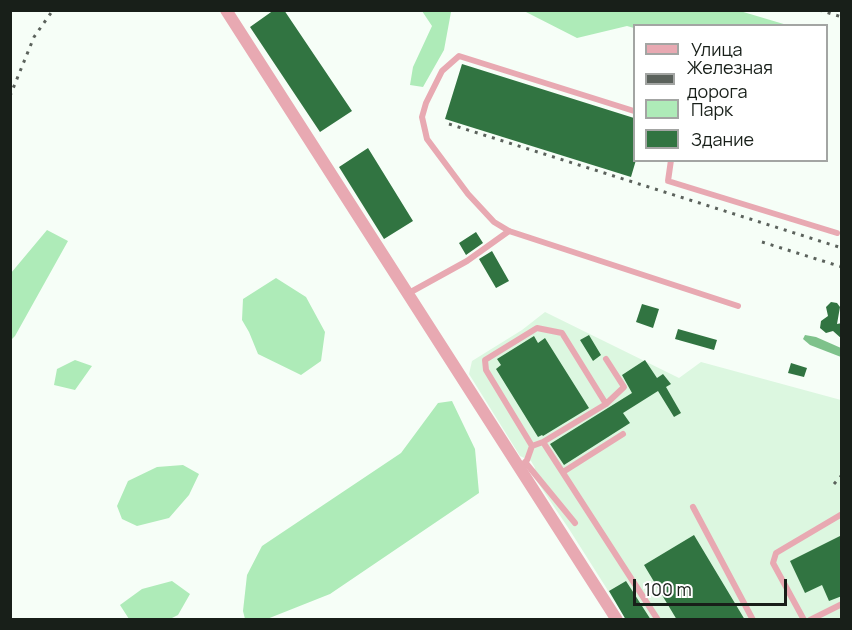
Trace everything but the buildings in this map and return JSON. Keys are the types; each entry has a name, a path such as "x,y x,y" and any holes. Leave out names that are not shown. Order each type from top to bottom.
{"street":[{"path":"226,10 523,465 617,620"}],"lane":[{"path":"633,111 459,56 442,71 426,103 422,117 427,139 468,194 494,222 509,231 738,306"},
{"path":"671,162 668,181 837,233"},
{"path":"409,293 466,261 509,231"},
{"path":"532,446 486,370 485,360 537,328 562,333 606,404"},
{"path":"574,523 523,465 532,446 543,442 606,404 624,387 606,359"},
{"path":"563,472 623,434"},
{"path":"543,442 658,620"},
{"path":"693,507 753,620"},
{"path":"804,620 773,563 776,553 842,514"},
{"path":"810,620 842,604"}],"shaded area":[{"path":"545,312 679,378 701,362 841,400 841,619 626,619 532,474 535,468 531,461 520,456 469,374 472,361 522,330"},
{"path":"805,335 816,337 841,348 841,357 810,345 803,339"}],"green space":[{"path":"422,11 456,11 451,12 444,50 423,87 410,85 413,67 432,26"},
{"path":"524,11 740,11 784,24 633,24 633,28 627,26 577,38"},
{"path":"47,230 68,241 11,340 11,273"},
{"path":"276,278 306,297 325,332 321,361 301,375 258,354 242,320 243,299"},
{"path":"75,360 92,366 75,390 54,385 57,369"},
{"path":"452,401 475,449 479,493 330,594 267,619 245,619 243,611 247,575 262,546 401,453 438,403"},
{"path":"183,465 199,474 189,495 169,518 137,526 122,519 117,506 128,481 157,467"},
{"path":"172,581 190,594 178,615 170,619 129,619 120,605 142,589"}],"railway":[{"path":"10,96 34,37 53,10"},
{"path":"819,10 842,17"},
{"path":"449,124 842,248"},
{"path":"762,242 842,267"},
{"path":"834,484 842,475"}]}
